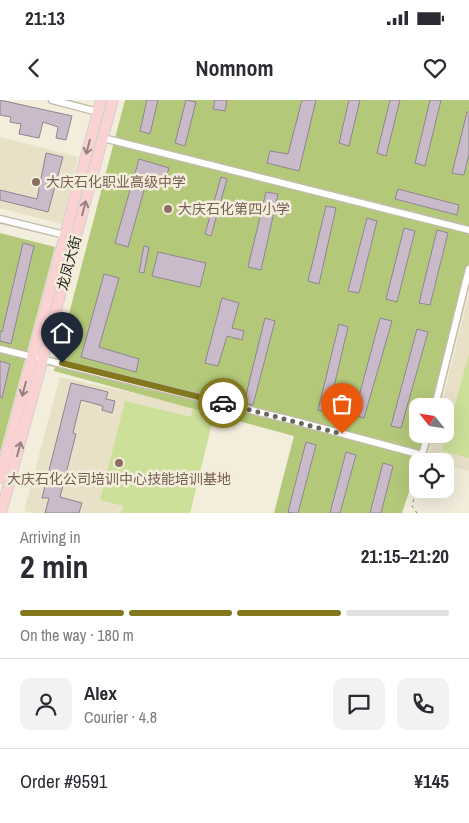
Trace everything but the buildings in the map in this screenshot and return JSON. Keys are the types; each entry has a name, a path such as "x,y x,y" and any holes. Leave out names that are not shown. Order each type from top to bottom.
{"main road":[{"name":"龙凤大街","path":"2,513 65,235 101,100"},
{"name":"龙凤大街","path":"0,478 38,357 113,100"}],"street":[{"path":"52,100 98,112"},
{"path":"103,138 469,230"},
{"path":"0,219 65,235"},
{"path":"437,398 469,269"},
{"path":"0,348 422,455 425,443"}],"path":[{"path":"414,498 412,506 417,513"}],"shaded area":[{"name":"大庆石化职业高级中学","path":"0,137 78,157 62,224 0,208"},
{"path":"469,293 469,471 454,467 454,453 429,453 432,443 454,443 454,398 443,398"},
{"name":"大庆石化公司培训中心技能培训基地","path":"60,377 215,411 190,513 32,513 24,511"}],"green space":[{"path":"125,100 469,100 469,269 437,398 409,398 409,443 425,443 422,453 409,453 409,492 402,513 274,513 294,436 54,371"},
{"path":"0,233 55,247 0,453"},
{"path":"469,354 469,458 442,451 444,443 454,443 454,408"},
{"path":"125,401 191,417 193,408 214,415 190,513 121,513 123,506 100,500"}],"way so far":[{"path":"223,403 342,434"}],"place":[{"name":"大庆石化职业高级中学","path":"36,182"},
{"name":"大庆石化第四小学","path":"168,209"},
{"name":"大庆石化公司培训中心技能培训基地","path":"119,463"}],"route":[{"path":"62,363 223,403"}]}
